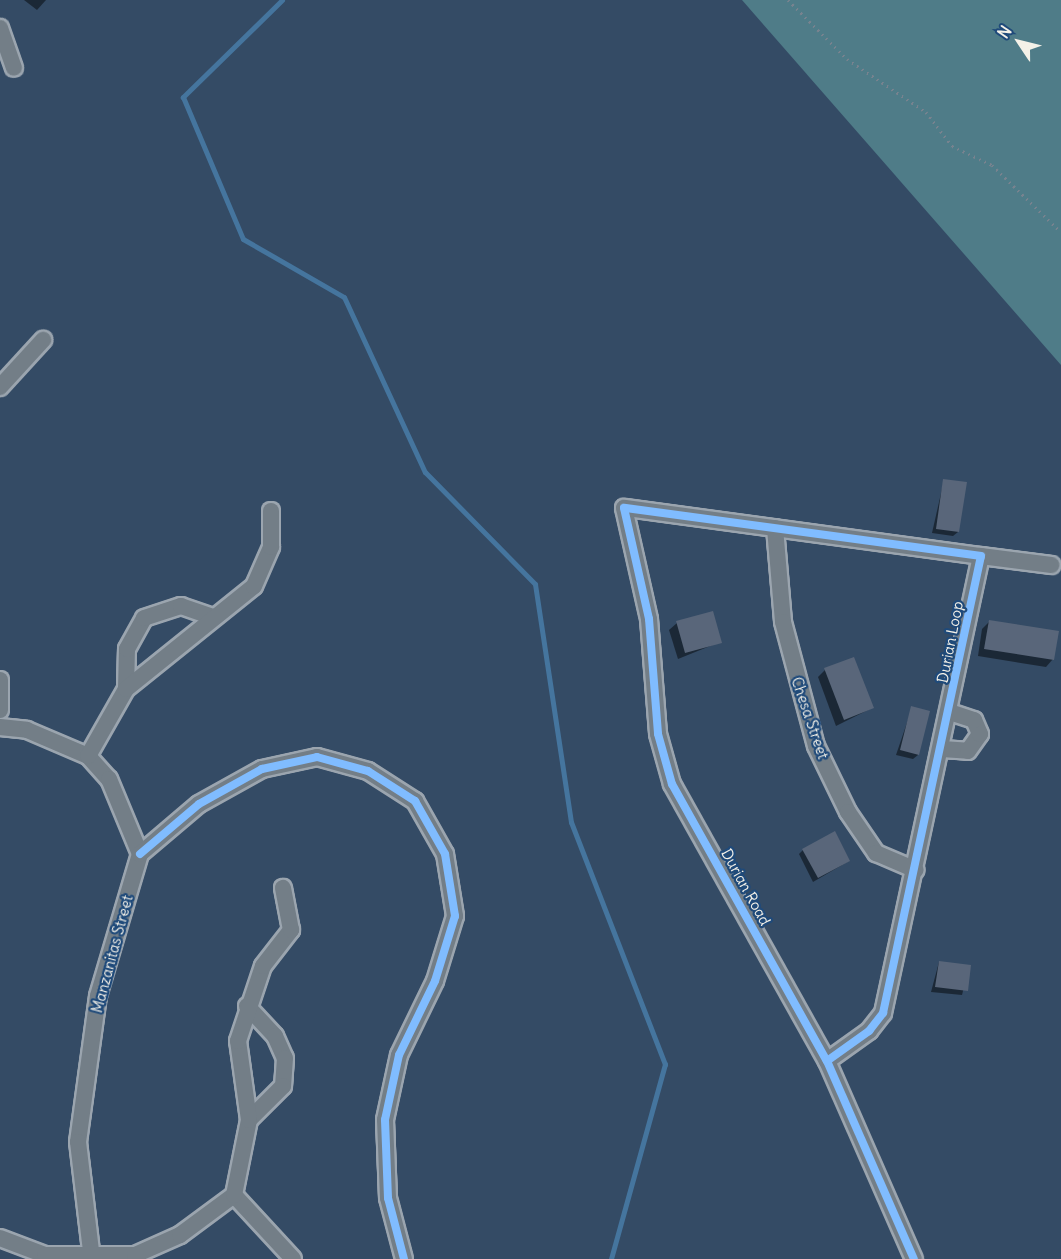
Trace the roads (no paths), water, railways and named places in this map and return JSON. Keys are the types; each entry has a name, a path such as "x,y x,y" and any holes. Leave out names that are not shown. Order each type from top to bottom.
{"street":[{"path":"0,28 14,68"},
{"path":"0,387 43,340"},
{"name":"Durian Road","path":"775,528 624,508 649,619 658,734 672,784 827,1061 914,1259"},
{"path":"88,756 126,689 254,586 271,547 271,511"},
{"path":"775,528 1051,565"},
{"name":"Chesa Street","path":"775,528 783,622 816,746 848,812 876,853 916,870"},
{"name":"Durian Loop","path":"827,1061 869,1031 883,1013 942,749 981,556"},
{"path":"126,689 127,649 144,618 181,606 213,617"},
{"path":"0,680 0,710"},
{"path":"942,749 968,751 980,734 974,720 949,712"},
{"path":"0,727 27,730 88,756 108,779 140,854 199,804 262,769 317,757 368,771 415,801 445,854 455,916 435,981 399,1055 385,1120 388,1198 404,1259"},
{"name":"Manzanitas Street","path":"91,1258 78,1142 98,996 140,854"},
{"path":"0,1238 45,1255 91,1258 135,1255 180,1235 234,1195 249,1120 238,1041 247,1006 263,966 291,930 283,888"},
{"path":"247,1006 274,1036 285,1058 283,1086 249,1120"},
{"path":"234,1195 292,1259"}],"waterway":[{"path":"282,0 183,97 243,239 344,297 425,472 535,584 571,822 665,1064 611,1259"}]}
